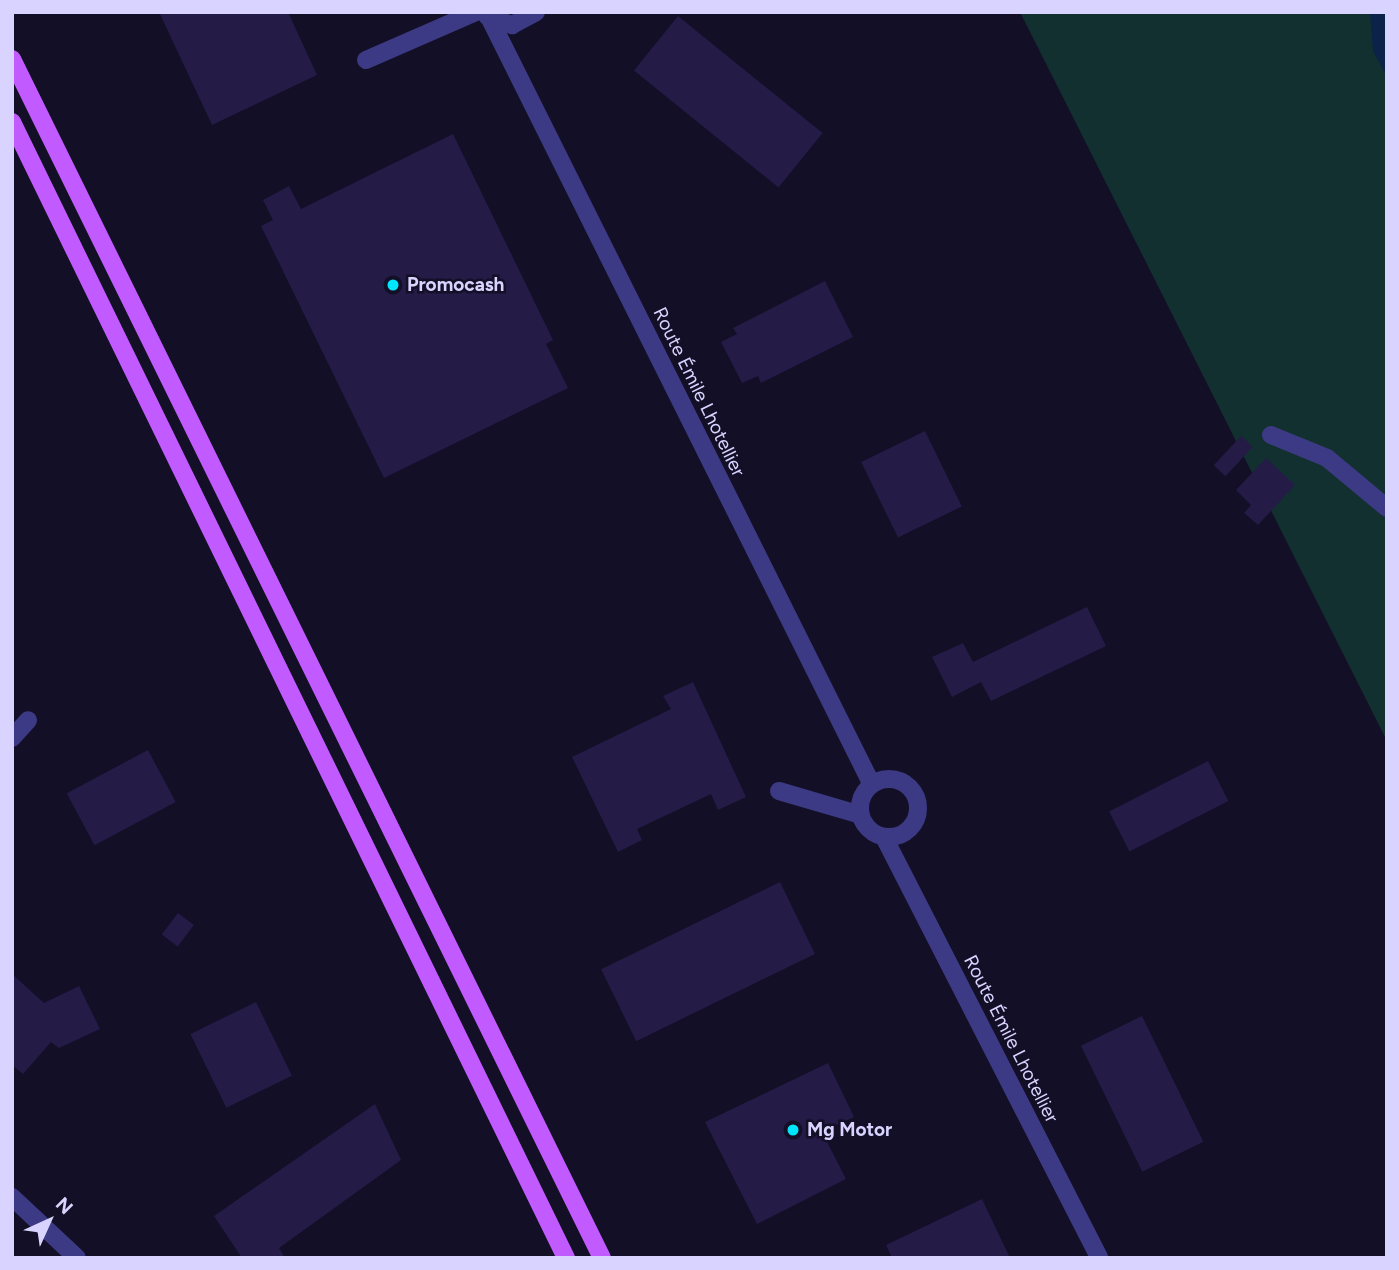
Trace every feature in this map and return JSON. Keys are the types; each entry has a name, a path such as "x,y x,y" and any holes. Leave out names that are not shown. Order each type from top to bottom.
{"main road":[{"path":"12,59 603,1258"},
{"path":"12,122 387,886 566,1258"}],"street":[{"path":"366,60 483,14 512,25 536,12"},
{"name":"Route Émile Lhotellier","path":"483,14 871,783"},
{"path":"1271,435 1327,458 1387,508"},
{"path":"12,737 28,720"},
{"path":"890,778 911,786 920,811 910,831 886,839 865,828 859,802 871,783 890,778"},
{"path":"779,791 862,815"},
{"name":"Route Émile Lhotellier","path":"886,839 1099,1258"},
{"path":"12,1197 77,1258"}],"green space":[{"path":"1020,12 1387,12 1387,741"}],"water":[{"path":"1370,12 1387,12 1387,77 1373,51"}],"building":[{"path":"159,12 288,12 317,75 212,125"},
{"path":"678,16 823,133 778,187 634,70"},
{"name":"Promocash","path":"453,134 553,340 546,344 568,388 384,478 261,226 273,220 263,200 289,186 301,209"},
{"path":"825,281 853,337 761,383 758,376 742,383 721,342 737,334 733,328"},
{"path":"925,431 962,506 898,538 861,462"},
{"path":"1241,436 1253,447 1225,476 1214,465"},
{"path":"1266,458 1295,485 1258,525 1244,513 1251,505 1236,490"},
{"path":"1087,607 1106,646 991,701 981,682 952,697 932,657 963,643 973,662"},
{"path":"693,682 746,797 718,810 711,794 637,829 642,840 618,852 572,757 671,709 663,696"},
{"path":"148,750 176,802 94,845 67,793"},
{"path":"1208,761 1228,801 1130,851 1109,811"},
{"path":"780,882 815,954 636,1041 601,969"},
{"path":"178,913 194,925 178,947 162,935"},
{"path":"12,974 44,1003 79,986 100,1029 59,1048 51,1042 23,1074 12,1065"},
{"path":"256,1002 292,1076 226,1108 190,1034"},
{"path":"1142,1016 1203,1142 1142,1172 1081,1046"},
{"path":"828,1063 854,1117 822,1132 846,1179 757,1224 705,1122"},
{"path":"375,1104 401,1160 279,1248 285,1258 242,1258 214,1216"},
{"path":"982,1199 1010,1258 892,1258 886,1245"}],"place":[{"name":"Promocash","path":"393,285"},
{"name":"Mg Motor","path":"793,1130"}]}
